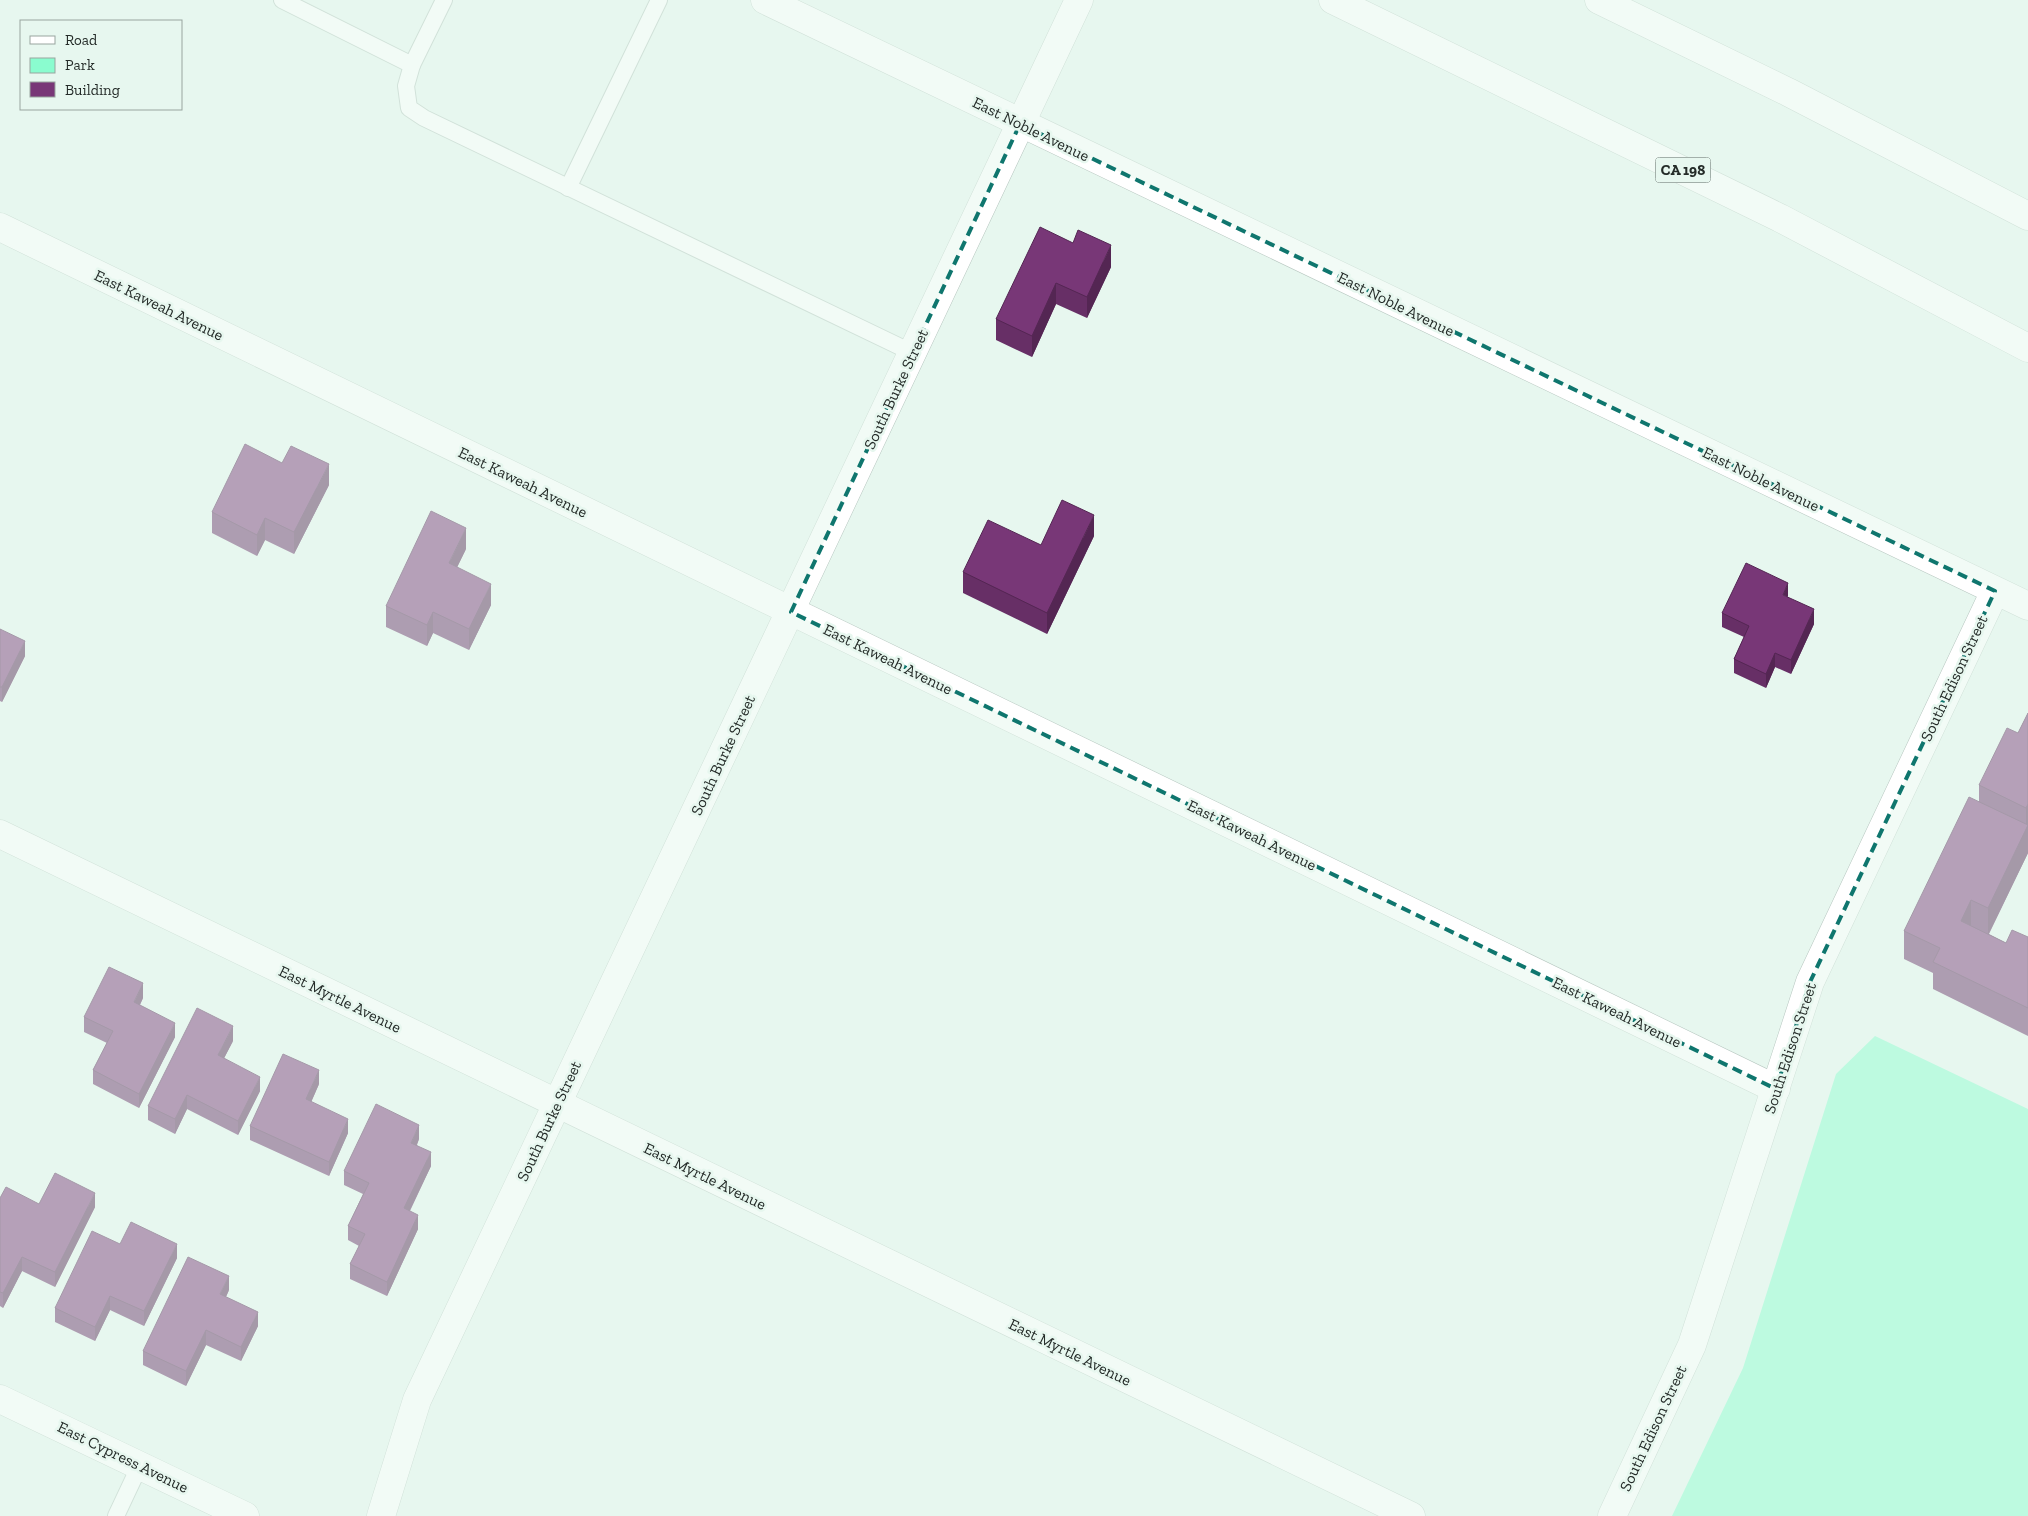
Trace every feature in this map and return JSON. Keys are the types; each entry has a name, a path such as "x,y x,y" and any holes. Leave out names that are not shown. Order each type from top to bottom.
{"main road":[{"name":"East Noble Avenue","path":"765,0 2028,606"},
{"name":"South Burke Street","path":"381,1516 417,1400 1079,0"},
{"name":"CA 198","path":"1334,0 1780,218 2028,348"},
{"path":"1599,0 1788,92 2028,216"},
{"name":"East Kaweah Avenue","path":"0,227 1776,1089"},
{"name":"South Edison Street","path":"1612,1516 1692,1345 1810,982 1995,590"},
{"name":"East Myrtle Avenue","path":"0,834 1410,1516"},
{"name":"East Cypress Avenue","path":"0,1399 245,1516"}],"lane":[{"path":"282,0 412,65"},
{"path":"444,0 412,65 406,86 409,108 424,118 913,354"},
{"path":"568,188 659,0"},
{"path":"116,1516 140,1465"}],"highlighted area":[{"path":"1020,124 1995,591 1810,982 1776,1089 791,612"}],"green space":[{"path":"1875,1036 2028,1109 2028,1516 1672,1516 1743,1368 1836,1074"}],"building":[{"path":"1040,227 1073,243 1078,230 1111,245 1087,297 1056,283 1032,336 996,319"},
{"path":"245,444 282,463 291,446 329,464 294,532 265,518 257,535 212,512"},
{"path":"1062,500 1094,515 1047,613 963,572 988,520 1041,545"},
{"path":"431,511 466,528 449,563 491,584 469,629 433,612 427,625 386,606"},
{"path":"1746,563 1788,583 1783,595 1814,609 1791,660 1775,653 1766,674 1734,659 1749,626 1722,613"},
{"path":"0,629 25,641 2,687 0,687"},
{"path":"2028,713 2028,804 2026,808 1979,785 2007,728 2018,733"},
{"path":"1969,797 2028,825 1988,908 1971,900 1961,921 2006,943 2012,930 2028,937 2028,1008 1933,962 1940,948 1904,931"},
{"path":"109,967 143,983 134,1002 175,1023 139,1094 93,1070 113,1031 84,1017"},
{"path":"197,1008 233,1026 218,1055 260,1077 238,1121 187,1095 175,1119 148,1106"},
{"path":"283,1054 319,1070 306,1099 348,1119 329,1162 250,1126"},
{"path":"376,1104 419,1125 411,1143 431,1152 404,1208 418,1215 387,1282 350,1264 365,1234 348,1226 369,1183 344,1171"},
{"path":"55,1173 95,1193 55,1272 22,1257 3,1293 0,1292 0,1198 6,1187 39,1204"},
{"path":"131,1222 177,1244 144,1311 110,1296 95,1327 55,1308 92,1231 120,1244"},
{"path":"188,1257 229,1276 220,1294 258,1312 241,1347 206,1330 186,1371 143,1351"}]}
